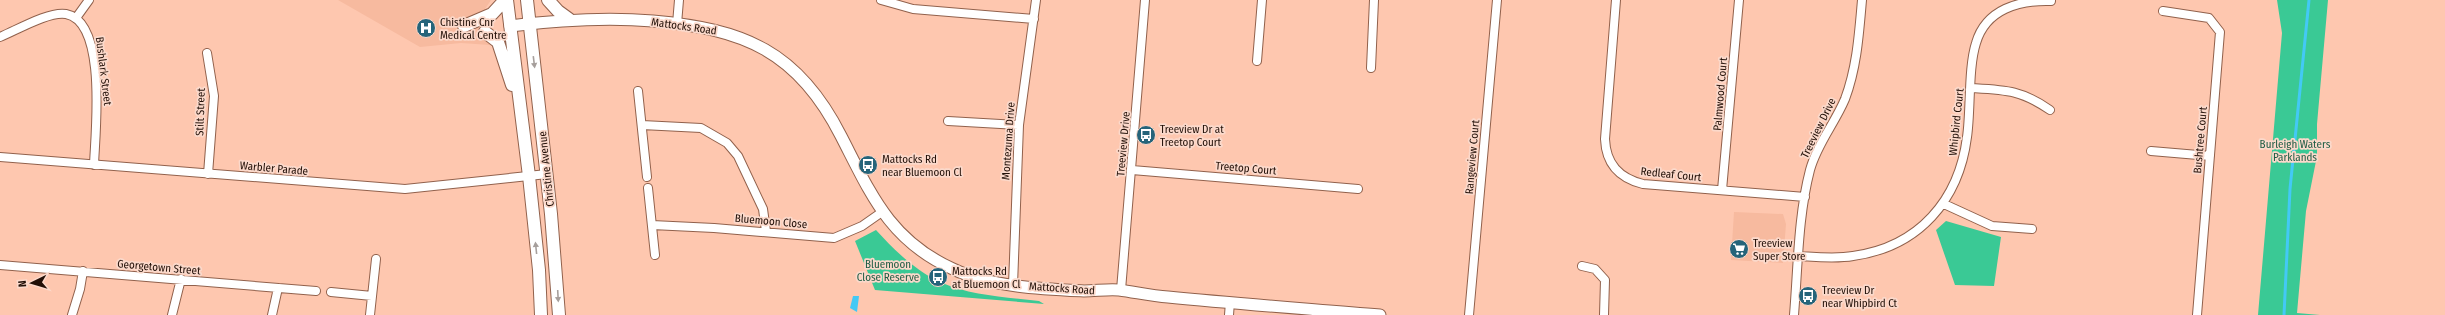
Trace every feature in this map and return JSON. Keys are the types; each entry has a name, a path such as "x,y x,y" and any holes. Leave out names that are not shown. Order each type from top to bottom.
{"main road":[{"name":"Christine Avenue","path":"506,0 529,176 540,278 541,315"},
{"path":"464,26 492,14 506,0"},
{"name":"Christine Avenue","path":"527,0 547,174 557,276 559,315"},
{"path":"548,0 558,11 569,19"},
{"path":"485,32 498,42 521,113"},
{"path":"540,278 557,276"}],"street":[{"path":"0,37 55,14 66,14 76,18 89,0"},
{"path":"677,24 679,0"},
{"path":"881,0 913,9 1034,19"},
{"name":"Montezuma Drive","path":"1013,285 1019,125 1036,0"},
{"name":"Treeview Drive","path":"1121,290 1145,0"},
{"path":"1256,60 1262,0"},
{"path":"1371,68 1374,0"},
{"name":"Rangeview Court","path":"1469,315 1497,0"},
{"name":"Redleaf Court","path":"1616,0 1604,139 1608,157 1612,165 1624,177 1643,184 1805,197"},
{"name":"Palmwood Court","path":"1722,190 1739,0"},
{"name":"Treeview Drive","path":"1794,315 1805,197 1810,168 1844,100 1852,79 1857,57 1862,0"},
{"name":"Whipbird Court","path":"1799,256 1853,256 1874,252 1913,234 1944,204 1958,178 1964,156 1975,44 1990,18 2018,4 2034,0 2051,2"},
{"name":"Bushtree Court","path":"2163,11 2209,18 2220,32 2197,315"},
{"name":"Bushlark Street","path":"76,18 88,34 97,92 94,164"},
{"name":"Mattocks Road","path":"569,19 610,18 708,28 728,33 762,47 790,68 817,96 827,110 863,183 882,212 905,237 934,259 966,275 1013,285 1081,291 1121,290 1165,297 1380,315"},
{"path":"510,26 569,19"},
{"name":"Stilt Street","path":"207,53 214,96 208,174"},
{"path":"1971,88 2016,92 2026,95 2050,110"},
{"path":"638,91 647,177"},
{"path":"948,121 1019,125"},
{"path":"642,125 701,128 727,144 738,156 763,209 766,231"},
{"path":"2151,151 2210,156"},
{"name":"Warbler Parade","path":"0,157 405,189 547,174"},
{"name":"Treetop Court","path":"1132,170 1358,189"},
{"path":"648,188 655,255"},
{"path":"1944,204 1992,226 2032,230"},
{"name":"Bluemoon Close","path":"652,225 766,231 834,238 862,226 882,212"},
{"path":"370,315 376,260"},
{"name":"Georgetown Street","path":"0,264 316,291"},
{"path":"1582,266 1595,269 1605,280 1604,315"},
{"path":"72,315 80,289 83,271"},
{"path":"172,315 180,279"},
{"path":"272,315 278,288"},
{"path":"331,292 372,296"},
{"path":"1229,315 1230,302"}],"shaded area":[{"path":"338,0 491,0 485,9 490,45 461,43 420,47"},
{"path":"1734,212 1783,214 1786,224 1783,263 1731,260"}],"green space":[{"name":"Burleigh Waters Parklands","path":"2277,0 2328,0 2317,124 2317,156 2306,211 2297,313 2320,315 2258,315 2282,33"},
{"path":"1946,221 2001,237 1994,286 1955,285 1936,230"},
{"name":"Bluemoon Close Reserve","path":"876,230 890,245 922,272 940,282 952,287 977,293 1039,301 1044,304 875,290 855,241"}],"water":[{"path":"853,296 859,296 857,312 850,308"}],"waterway":[{"path":"2284,315 2290,189 2309,0"}],"place":[{"name":"Chistine Cnr Medical Centre","path":"426,28"},
{"name":"Treeview Dr at Treetop Court","path":"1146,135"},
{"name":"Mattocks Rd near Bluemoon Cl","path":"868,165"},
{"name":"Treeview Super Store","path":"1739,249"},
{"name":"Mattocks Rd at Bluemoon Cl","path":"938,277"},
{"name":"Treeview Dr near Whipbird Ct","path":"1808,296"}]}
